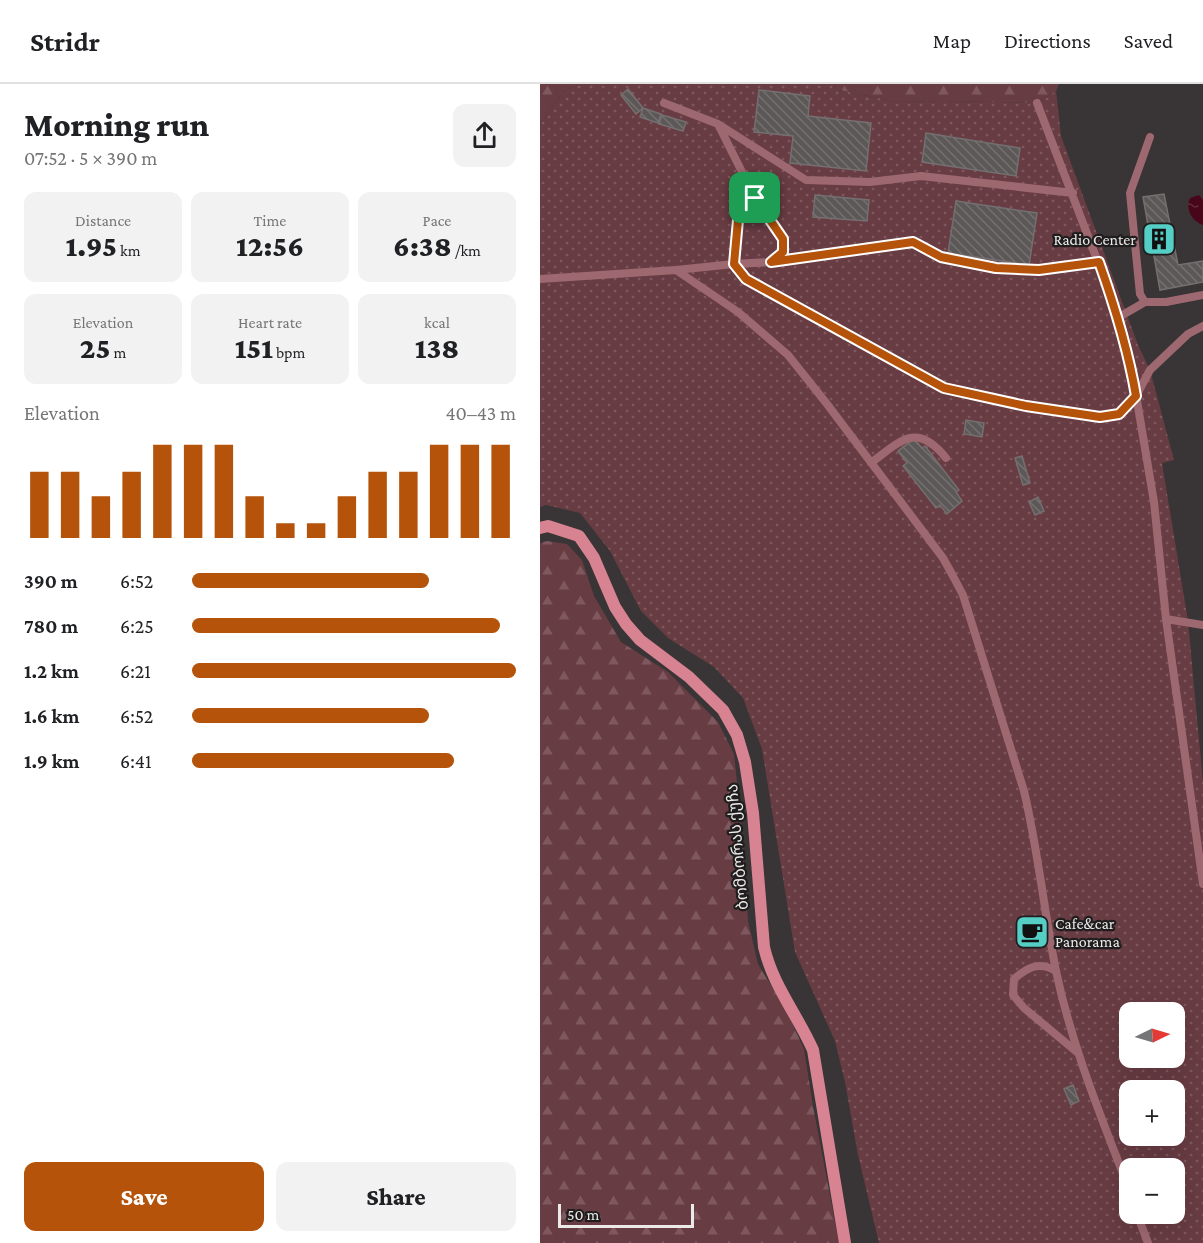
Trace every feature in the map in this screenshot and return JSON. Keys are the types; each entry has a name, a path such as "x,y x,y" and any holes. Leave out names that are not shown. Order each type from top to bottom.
{"street":[{"name":"ბომბორას ქუჩა","path":"540,528 548,526 579,536 594,558 615,607 626,624 640,640 689,677 723,710 737,735 745,762 753,813 764,947 769,969 804,1029 813,1050 845,1243"}],"lane":[{"path":"664,102 718,123 806,180 870,182 921,176 1073,193"},
{"path":"1037,103 1119,317 1130,359 1154,502 1166,619 1203,884"},
{"path":"718,123 755,198 783,239 783,252 771,262"},
{"path":"1145,302 1140,294 1130,194 1150,137"},
{"path":"755,198 738,220 734,264 746,279 944,388 1026,406 1100,417 1119,414 1136,396 1150,369 1188,334 1203,326"},
{"path":"540,279 771,262 913,242 941,257 996,268 1039,270 1099,262"},
{"path":"676,270 738,312 788,355 944,558 963,595 1024,791 1032,823 1056,971 1078,1053 1119,1163"},
{"path":"1119,317 1145,302 1166,302 1203,295"},
{"path":"871,462 890,448 914,436 927,439 946,458"},
{"path":"1166,619 1203,625"},
{"path":"1056,971 1042,966 1029,966 1014,978 1013,995 1024,1008 1078,1053"},
{"path":"1141,1224 1148,1243"}],"green space":[{"path":"540,84 580,84 563,92 540,124"},
{"path":"580,84 829,84 839,90 898,102 1037,103 1056,91 1061,136 1138,345 1150,370 1174,460 1162,463 1188,621 1203,783 1203,1243 879,1243 835,1041 795,952 762,749 743,698 714,667 668,638 641,611 610,551 580,513 546,505 540,507 540,124 563,92"},
{"path":"829,84 1059,84 1056,91 1037,103 898,102 839,90"},
{"path":"547,541 567,544 582,560 594,596 621,642 668,672 718,722 734,754 748,921 758,964 786,1010 804,1049 839,1243 540,1243 540,543"}],"water":[{"path":"1199,195 1203,200 1203,225 1193,218 1188,207 1190,198"}],"building":[{"path":"628,89 643,108 636,114 621,95"},
{"path":"759,90 810,96 808,116 871,123 866,171 790,163 793,136 754,132"},
{"path":"643,108 661,114 658,123 640,117"},
{"path":"662,115 686,122 683,131 659,124"},
{"path":"926,133 1020,148 1016,176 922,162"},
{"name":"Radio Center","path":"1164,194 1178,265 1203,261 1203,282 1160,290 1152,245 1147,245 1145,233 1149,231 1143,197"},
{"path":"815,195 869,200 867,221 813,217"},
{"path":"956,201 1037,213 1029,265 948,253"},
{"path":"966,420 984,423 982,437 964,434"},
{"path":"914,439 922,448 925,446 959,490 956,492 962,501 947,514 940,505 936,508 903,466 907,463 898,451"},
{"path":"1022,456 1030,483 1023,485 1015,458"},
{"path":"1038,497 1044,511 1035,515 1029,502"},
{"path":"1073,1085 1079,1101 1071,1105 1064,1089"}],"place":[{"name":"Radio Center","path":"1159,239"},
{"name":"Cafe&car Panorama","path":"1032,932"}],"route":[{"path":"755,198 783,239 783,252 771,262 913,242 941,257 996,268 1039,270 1099,262 1119,317 1130,359 1136,396 1119,414 1100,417 1026,406 944,388 746,279 734,264 738,220 755,198"}]}
